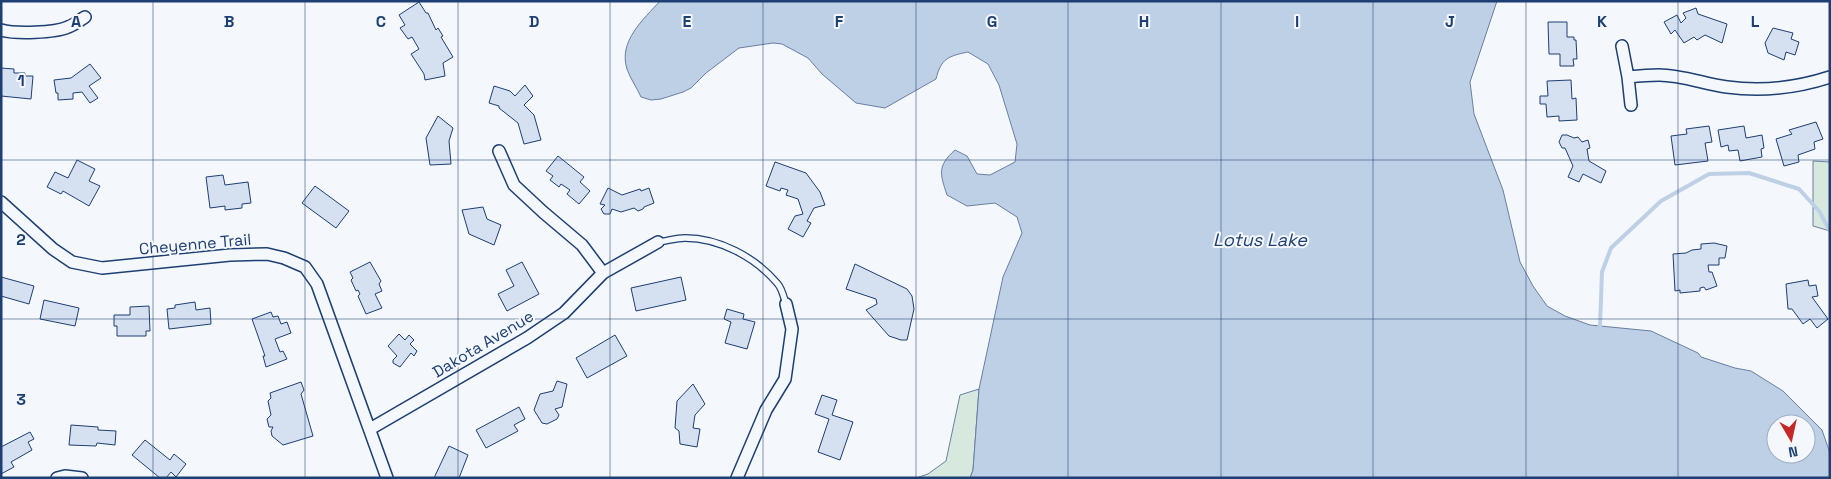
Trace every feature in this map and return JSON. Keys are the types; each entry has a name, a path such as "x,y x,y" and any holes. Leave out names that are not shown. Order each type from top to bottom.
{"street":[{"path":"1,30 10,33 40,32 67,28 85,17"},
{"path":"1622,46 1631,105"},
{"path":"1628,77 1660,75 1726,87 1754,89 1782,88 1830,77"},
{"path":"499,151 514,185 582,245 603,273"},
{"name":"Cheyenne Trail","path":"1,202 53,250 72,262 102,268 230,255 266,254 284,258 305,267 317,284 387,478"},
{"name":"Dakota Avenue","path":"370,429 527,338 564,313 603,273 658,242"},
{"path":"737,478 766,410 785,379 792,329 786,304"},
{"path":"57,478 65,476 82,478"}],"lane":[{"path":"658,242 685,238 711,242 738,252 762,269 778,284 786,304"}],"shaded area":[{"path":"1813,161 1830,162 1830,231 1813,226"},
{"path":"979,389 973,470 970,478 916,478 928,474 946,461 960,395"}],"water":[{"name":"Lotus Lake","path":"660,1 1497,1 1470,82 1474,114 1503,190 1520,262 1533,286 1547,306 1565,316 1590,325 1651,331 1698,353 1701,357 1751,371 1783,391 1806,414 1766,414 1766,464 1816,464 1816,424 1822,430 1830,453 1830,478 970,478 973,470 979,389 1003,277 1022,233 1017,217 995,203 967,206 947,195 942,171 945,161 955,150 967,156 977,174 990,175 1015,162 1017,144 999,85 988,64 968,52 951,57 940,66 936,79 885,108 856,103 822,74 808,58 782,44 773,43 739,48 706,73 691,88 661,99 651,100 641,97 628,72 625,59 629,40 640,23"}],"building":[{"path":"419,2 426,13 428,13 436,30 438,28 443,36 441,37 453,57 443,63 445,76 425,80 424,74 411,54 419,49 412,37 408,39 400,28 405,25 399,15"},
{"path":"1696,8 1698,14 1727,24 1722,43 1705,35 1697,40 1694,37 1684,43 1675,30 1671,34 1664,22 1677,15 1681,23 1686,18 1683,13"},
{"path":"1548,22 1567,22 1567,37 1574,37 1574,40 1576,40 1577,59 1573,59 1574,66 1560,66 1560,54 1549,54"},
{"path":"1773,28 1793,33 1791,39 1799,42 1795,55 1786,52 1784,60 1768,53 1765,43"},
{"path":"90,64 101,78 89,86 98,98 90,103 82,92 73,93 73,99 58,100 54,80 71,78"},
{"path":"1,68 14,69 14,73 25,73 25,76 33,76 31,99 1,96"},
{"path":"1571,80 1572,99 1576,98 1577,120 1559,121 1559,116 1547,117 1546,104 1540,104 1540,96 1548,96 1547,81"},
{"path":"525,85 533,96 524,105 534,115 541,140 524,144 518,123 499,106 489,103 494,86 510,91 515,96"},
{"path":"438,116 453,128 449,141 451,164 430,165 426,138"},
{"path":"1816,122 1823,139 1814,142 1815,149 1798,155 1799,162 1784,166 1776,139 1792,134 1789,130"},
{"path":"1709,126 1712,142 1705,143 1708,161 1675,165 1671,136 1687,134 1686,129"},
{"path":"1744,126 1746,138 1762,135 1764,148 1761,149 1762,157 1740,161 1738,150 1729,151 1728,145 1721,147 1718,130"},
{"path":"1562,135 1578,137 1582,142 1588,140 1590,148 1587,149 1589,161 1606,171 1601,183 1583,174 1579,182 1568,177 1573,166 1565,148 1562,148 1559,142"},
{"path":"558,156 584,177 580,182 590,191 579,204 567,194 570,190 561,184 559,187 550,180 553,176 546,171"},
{"path":"77,160 95,169 89,181 100,186 89,206 63,191 61,194 47,187 55,172 68,178"},
{"path":"775,162 806,173 820,192 825,205 814,208 807,221 811,223 803,237 788,229 795,216 803,214 798,199 786,195 788,190 781,188 780,191 766,186"},
{"path":"223,175 225,185 248,182 251,203 242,204 242,208 225,210 225,206 210,208 206,177"},
{"path":"315,186 349,211 336,228 302,203"},
{"path":"608,188 622,195 649,188 654,203 638,211 634,208 621,212 612,209 610,214 604,214 601,209 605,205 600,204"},
{"path":"483,207 487,219 501,225 494,245 469,234 462,210"},
{"path":"1714,243 1727,246 1725,258 1719,258 1719,265 1708,265 1709,272 1712,272 1717,286 1706,290 1704,287 1700,288 1700,291 1680,293 1680,290 1675,291 1673,254 1701,249 1701,244"},
{"path":"370,262 381,281 379,284 382,291 375,294 382,308 366,314 358,296 360,294 358,290 356,291 351,280 353,278 350,272"},
{"path":"522,262 539,294 507,311 498,294 514,286 506,270"},
{"path":"855,264 907,289 912,296 914,309 907,340 889,336 866,310 877,304 876,299 846,289"},
{"path":"1,277 34,286 29,304 1,296"},
{"path":"681,277 686,300 636,311 631,288"},
{"path":"1808,280 1809,286 1816,285 1818,296 1812,297 1828,319 1817,328 1810,319 1803,324 1792,309 1788,309 1786,284"},
{"path":"44,300 79,308 75,326 40,319"},
{"path":"195,302 196,310 210,308 211,324 169,329 167,309 175,308 175,305"},
{"path":"149,306 150,331 146,331 146,336 117,336 117,326 114,326 114,315 130,315 130,307"},
{"path":"727,309 744,314 743,319 755,322 747,349 725,343 731,322 724,319"},
{"path":"271,312 273,317 278,316 281,324 287,322 291,333 275,339 280,352 283,351 287,359 266,367 263,356 265,356 252,319"},
{"path":"399,334 405,340 409,335 414,340 410,344 417,351 414,356 411,353 400,367 393,363 397,356 388,346"},
{"path":"615,335 627,356 587,378 576,358"},
{"path":"557,381 567,384 562,407 555,409 559,415 557,419 547,424 542,423 534,410 540,394 553,391"},
{"path":"301,382 304,390 301,394 313,436 283,445 272,436 271,431 273,427 269,427 267,419 271,415 268,401 271,398 270,393"},
{"path":"693,384 705,404 695,415 693,428 700,429 697,447 680,444 679,431 675,428 677,401"},
{"path":"822,395 837,400 832,415 853,422 840,460 818,452 829,419 815,414"},
{"path":"519,407 525,419 514,425 518,431 486,448 476,430"},
{"path":"71,425 98,427 98,430 116,431 115,445 97,443 96,446 69,445"},
{"path":"30,432 34,439 28,442 32,450 11,462 14,467 1,474 1,447"},
{"path":"145,440 170,460 174,454 186,464 176,477 171,472 166,478 160,478 132,455"},
{"path":"449,446 468,455 459,478 434,478"}],"waterway":[{"path":"1598,330 1600,326 1602,272 1611,248 1661,201 1709,174 1749,173 1799,189 1819,211 1830,231"}]}
